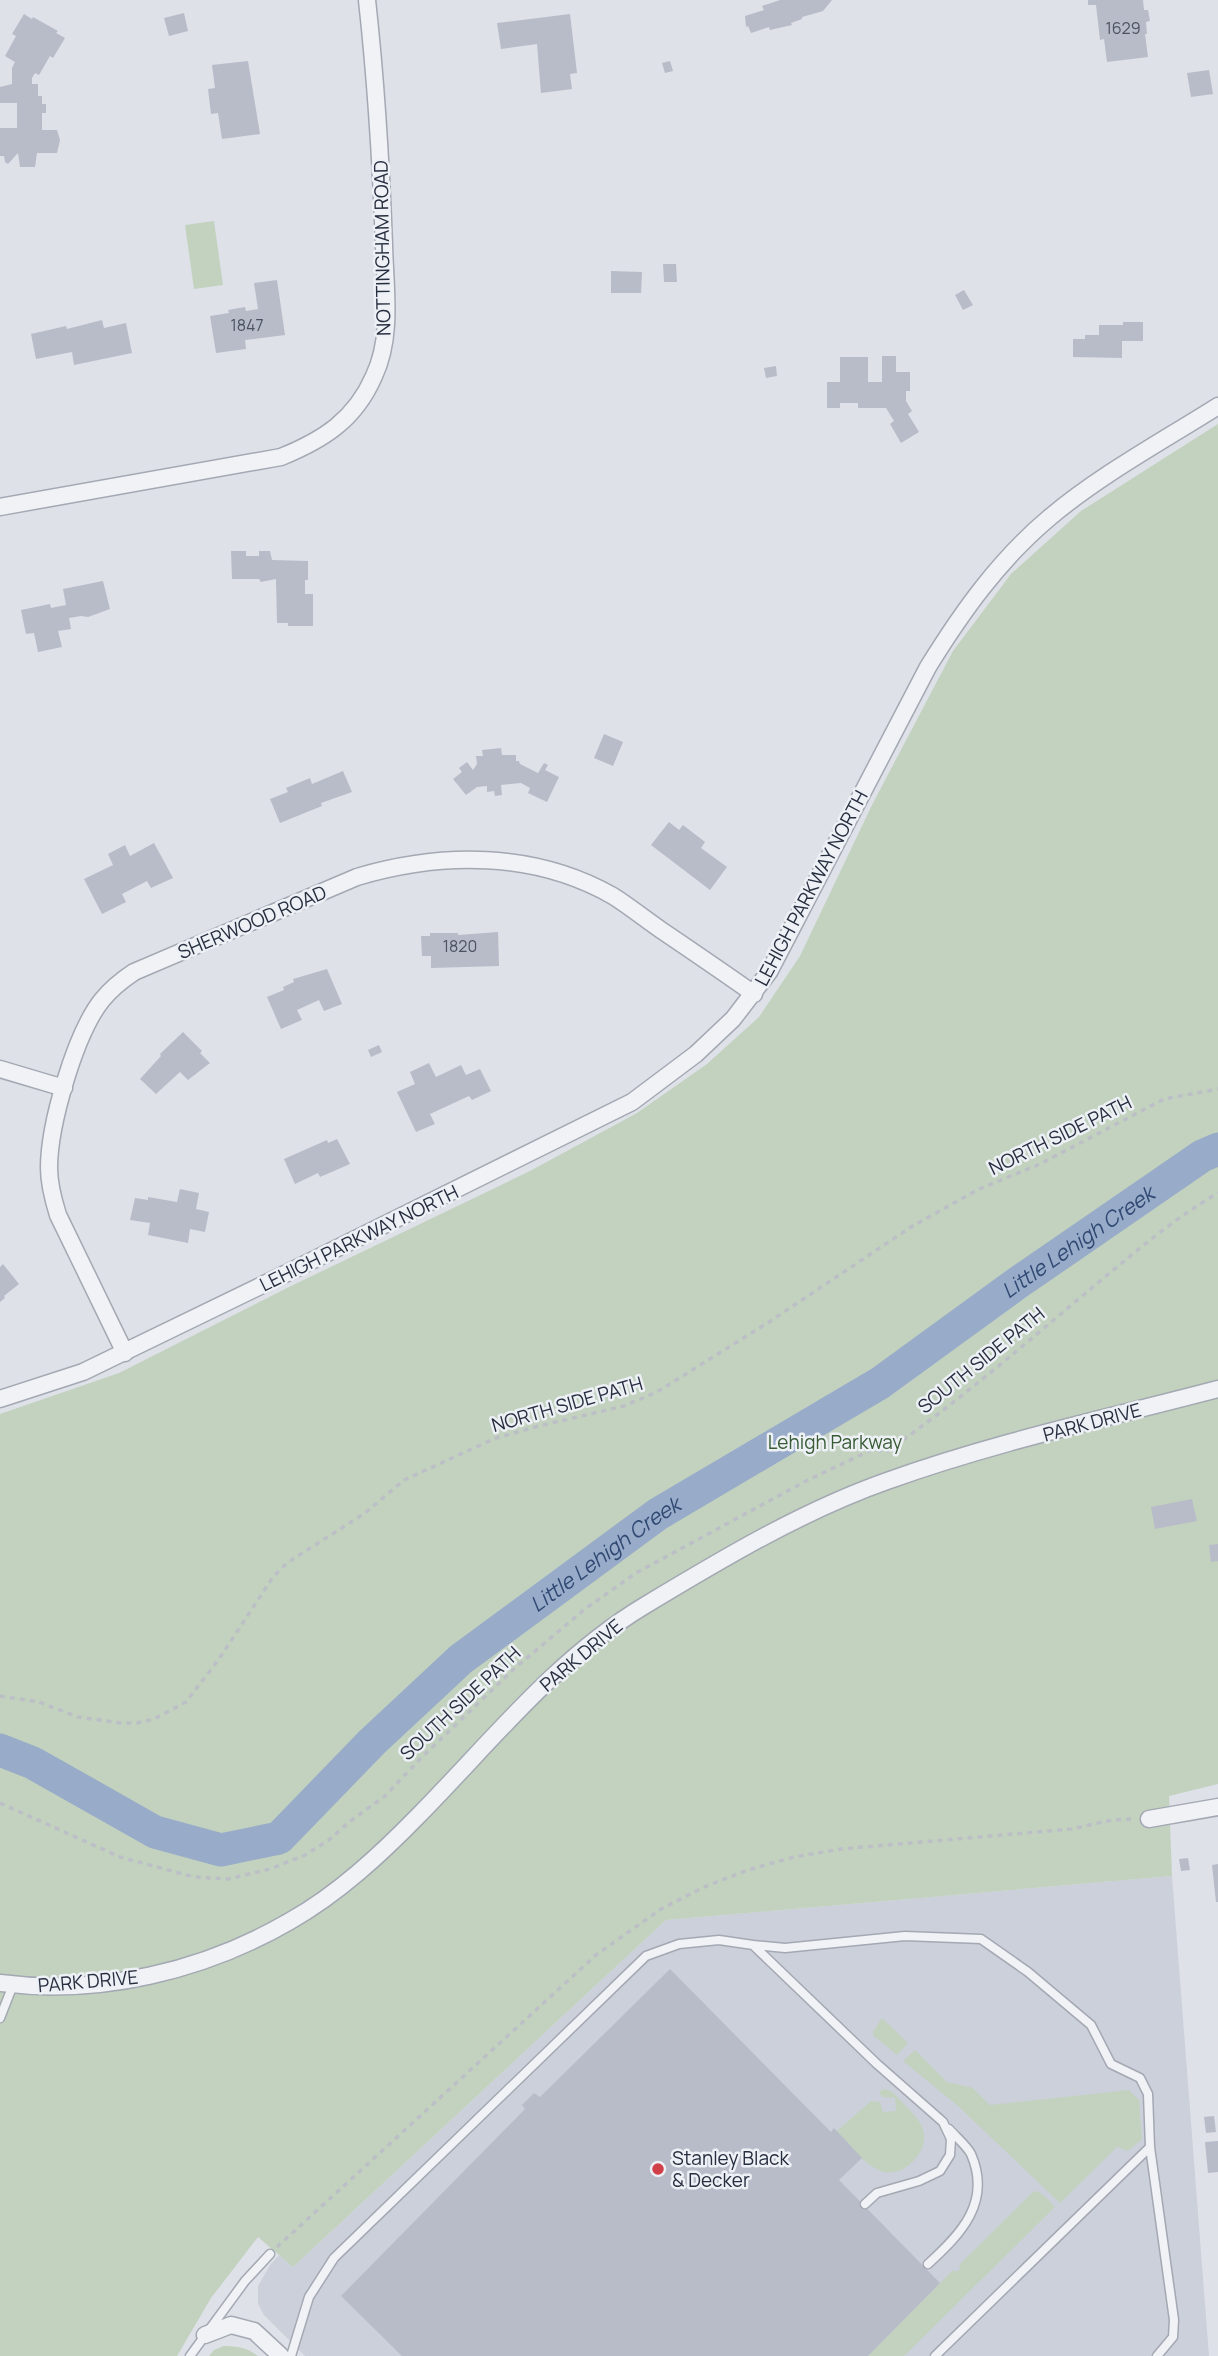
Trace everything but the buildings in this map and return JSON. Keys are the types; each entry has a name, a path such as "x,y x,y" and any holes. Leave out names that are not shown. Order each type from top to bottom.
{"street":[{"name":"NOTTINGHAM ROAD","path":"0,507 281,457 313,444 333,430 363,398 383,353 386,328 382,179 367,0"},
{"name":"LEHIGH PARKWAY NORTH","path":"0,1399 40,1388 125,1353 632,1102 696,1054 733,1018 769,972 928,667 987,580 1049,517 1091,485 1218,406"},
{"name":"SHERWOOD ROAD","path":"125,1353 58,1215 51,1192 49,1167 64,1088 78,1047 93,1014 117,984 134,972 358,877 421,862 487,860 541,869 583,882 613,896 754,994"},
{"path":"0,1069 64,1088"},
{"name":"PARK DRIVE","path":"7,1984 86,1984 158,1974 204,1961 249,1943 292,1920 332,1893 376,1856 418,1816 516,1712 597,1639 641,1607 768,1535 884,1482 945,1461 1218,1389"},
{"path":"1149,1819 1218,1807"},
{"path":"205,2335 231,2325 254,2331 281,2356"}],"lane":[{"path":"291,2356 309,2297 334,2259 646,1956 692,1942 719,1940 785,1948 905,1936 981,1939 1028,1972 1091,2025 1111,2064 1140,2078 1148,2094 1150,2147 1174,2320 1172,2337 1157,2356"},
{"path":"753,1945 877,2064 943,2122 971,2152 978,2180 977,2206 947,2246 929,2264"},
{"path":"0,2018 9,2000 7,1984"},
{"path":"865,2204 877,2193 919,2181 940,2171 950,2155 951,2139 943,2122"},
{"path":"935,2356 1150,2147"},
{"path":"190,2356 245,2281 270,2254"}],"path":[{"name":"NORTH SIDE PATH","path":"0,1696 39,1702 78,1717 121,1723 154,1719 186,1702 219,1659 273,1577 287,1563 365,1513 404,1480 496,1438 624,1406 656,1392 769,1322 911,1227 979,1189 1040,1164 1164,1099 1218,1089"},
{"name":"SOUTH SIDE PATH","path":"0,1802 120,1857 194,1877 229,1879 270,1869 306,1855 385,1796 515,1668 585,1609 636,1573 806,1481 872,1450 887,1451 993,1371 1151,1239 1218,1193"},
{"path":"270,2254 596,1955 661,1909 704,1887 748,1870 794,1857 841,1849 1072,1829 1112,1820 1149,1819"}],"shaded area":[{"path":"1172,1876 1209,2356 305,2356 264,2315 258,2304 258,2286 279,2255 293,2267 666,1920"}],"green space":[{"path":"214,221 223,285 194,289 185,225"},
{"name":"Lehigh Parkway","path":"1218,424 1218,1784 1169,1796 1172,1876 666,1920 293,2267 258,2237 211,2298 177,2356 0,2356 0,1414 119,1373 287,1288 530,1171 637,1113 707,1064 759,1017 800,956 872,805 953,651 1011,574 1081,511"},
{"path":"882,2018 908,2043 897,2055 873,2035"},
{"path":"915,2050 947,2082 973,2088 990,2105 1129,2090 1139,2100 1142,2139 1128,2151 1117,2147 1060,2203 958,2106 903,2061"},
{"path":"883,2089 895,2094 914,2114 924,2135 921,2150 911,2164 889,2173 868,2164 837,2131 871,2101 880,2102 883,2112 896,2111 895,2098 883,2097 879,2093"},
{"path":"1037,2191 1055,2207 904,2356 868,2356 953,2270 956,2272 961,2268 959,2265"},
{"path":"224,2346 242,2348 258,2356 209,2356 214,2350"}],"waterway":[{"name":"Little Lehigh Creek","path":"0,1750 33,1763 155,1832 221,1850 279,1838 372,1742 461,1659 658,1514 880,1383 1016,1284 1202,1156 1218,1149"}],"place":[{"name":"Stanley Black & Decker","path":"658,2169"}]}
